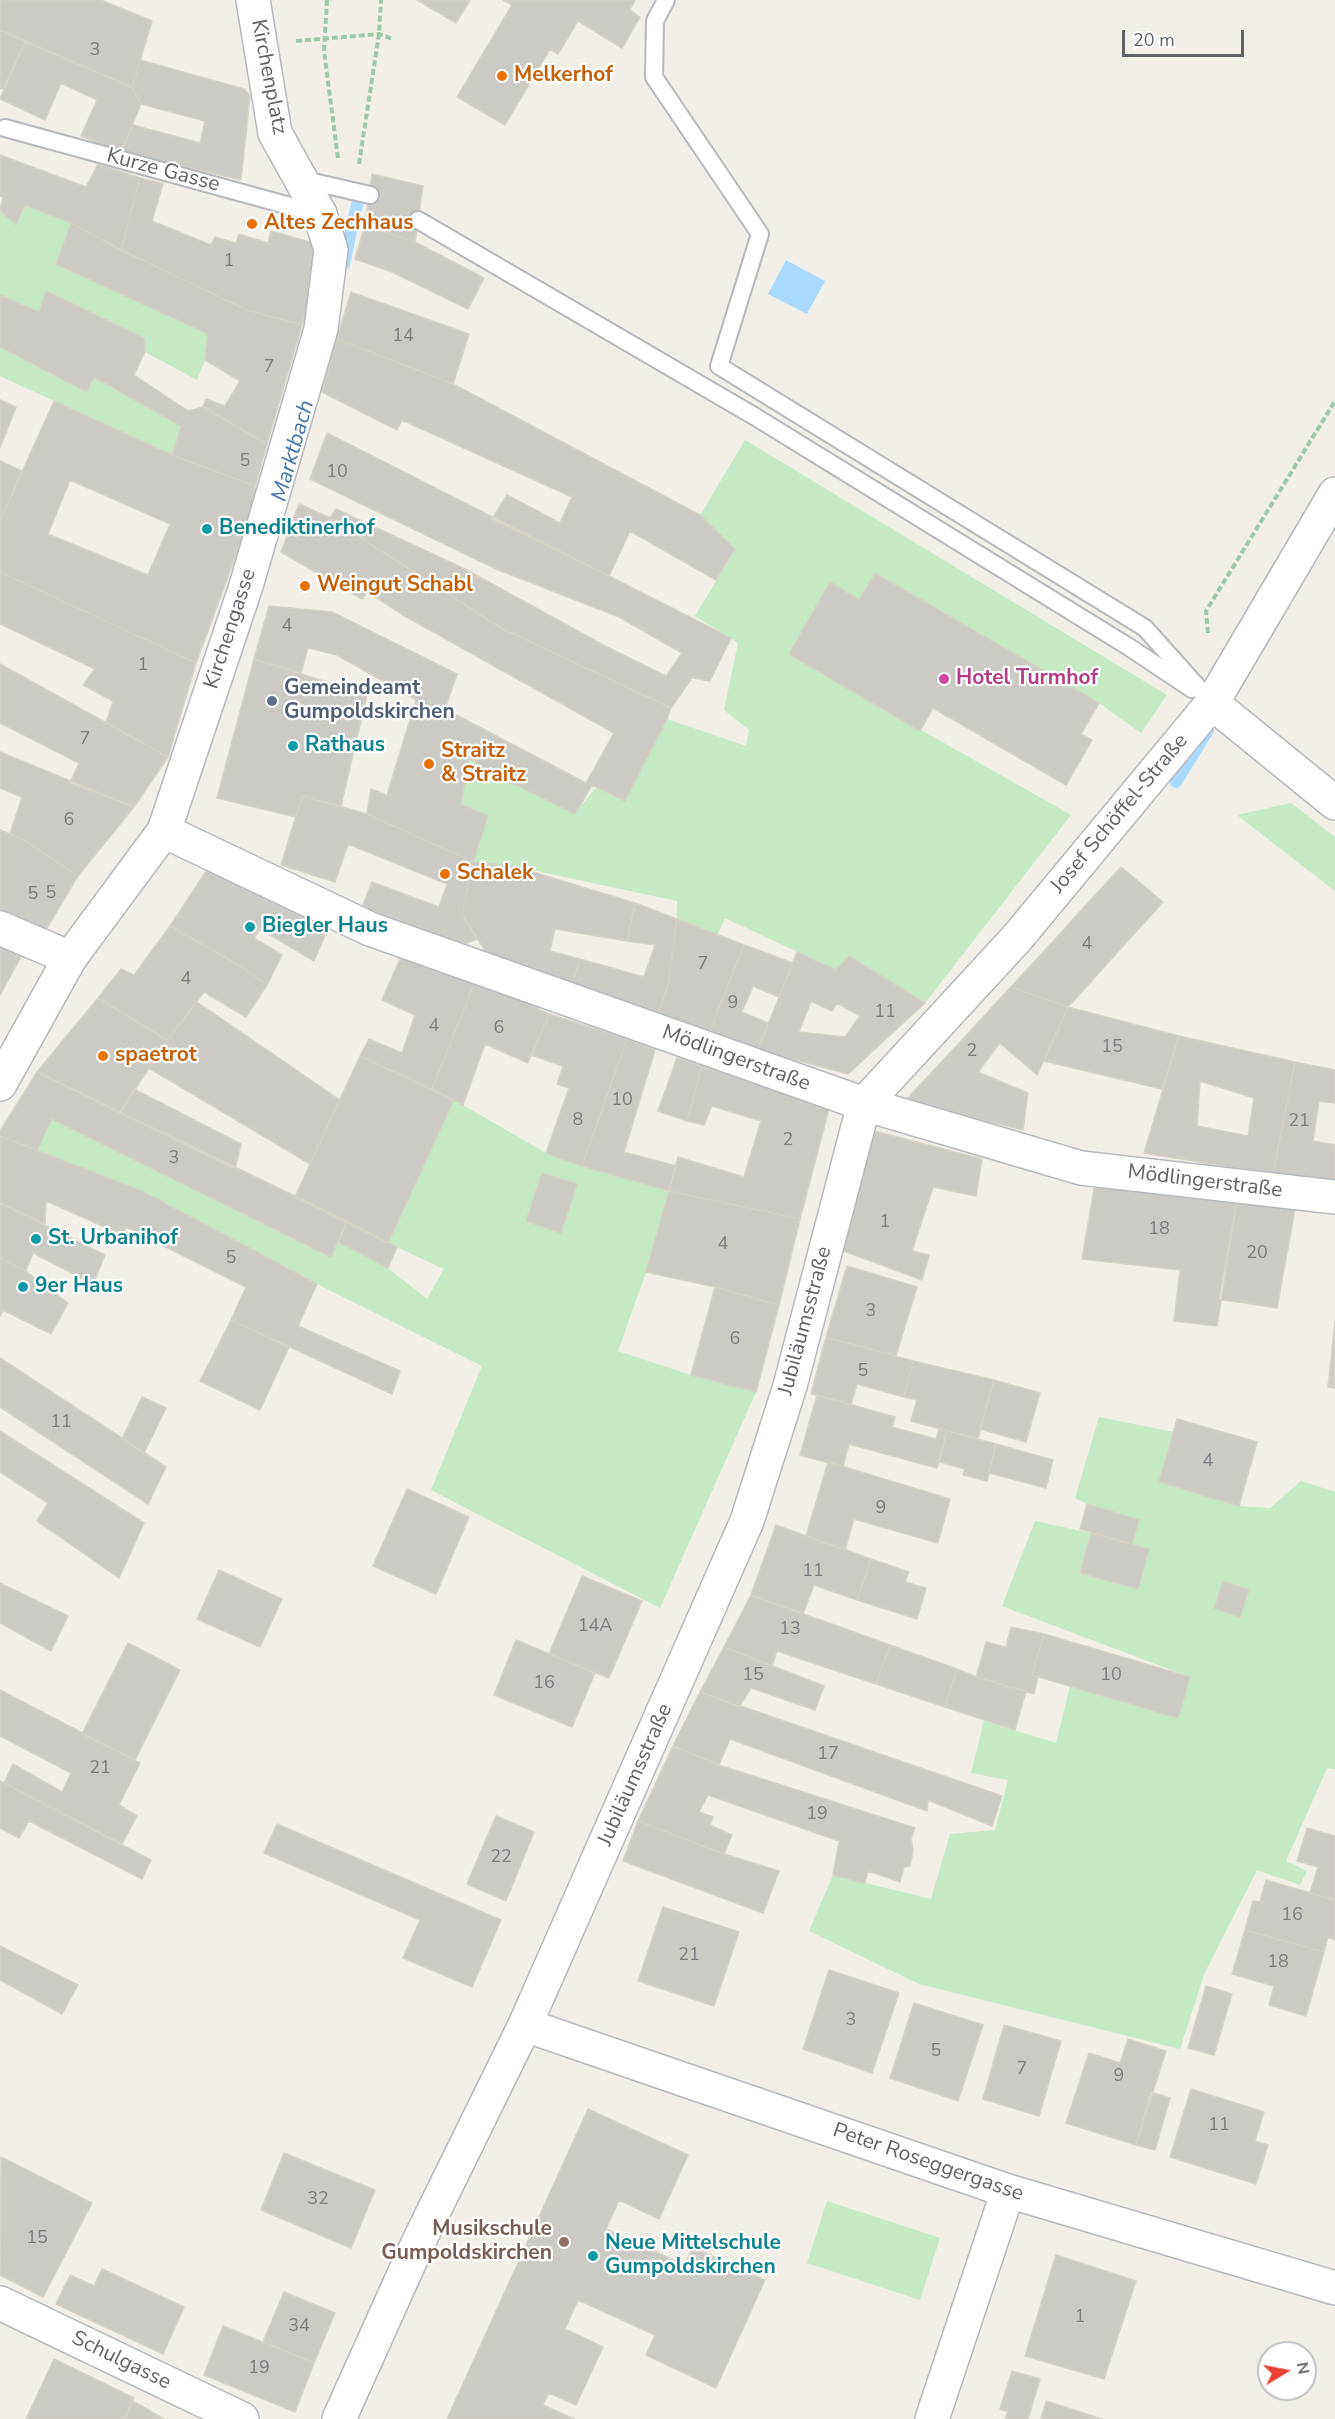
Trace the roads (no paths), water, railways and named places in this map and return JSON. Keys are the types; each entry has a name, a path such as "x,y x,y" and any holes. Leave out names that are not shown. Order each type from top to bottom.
{"street":[{"name":"Kirchenplatz","path":"254,0 275,133 320,214 331,250"},
{"name":"Kirchengasse","path":"0,1083 70,958 164,831 246,586 315,351 321,328 331,250"},
{"name":"Josef Schöffel-Straße","path":"864,1104 1017,938 1212,703 1335,494"},
{"path":"1212,703 1335,803"},
{"name":"Mödlingerstraße","path":"164,831 370,929 864,1104 1081,1168 1335,1197"},
{"path":"0,928 70,958"},
{"name":"Jubiläumsstraße","path":"339,2419 420,2241 525,2025 747,1521 790,1386 864,1104"},
{"name":"Peter Roseggergasse","path":"525,2025 1008,2191 1335,2288"},
{"path":"932,2419 1008,2191"},
{"name":"Schulgasse","path":"0,2303 242,2419"}],"lane":[{"path":"666,0 655,21 654,77 760,234 719,366 1145,628 1212,703"},
{"name":"Kurze Gasse","path":"5,128 320,214"},
{"path":"300,179 356,192"},
{"path":"418,220 754,416 1119,641 1212,703"}],"water":[{"path":"786,260 825,281 807,314 768,294"}],"waterway":[{"name":"Marktbach","path":"344,264 357,204"},
{"path":"1176,782 1208,730"}],"place":[{"name":"Melkerhof","path":"502,76"},
{"name":"Altes Zechhaus","path":"252,224"},
{"name":"Benediktinerhof","path":"207,529"},
{"name":"Weingut Schabl","path":"305,586"},
{"name":"Hotel Turmhof","path":"944,679"},
{"name":"Gemeindeamt Gumpoldskirchen","path":"272,701"},
{"name":"Rathaus","path":"293,746"},
{"name":"Straitz & Straitz","path":"429,764"},
{"name":"Schalek","path":"445,874"},
{"name":"Biegler Haus","path":"250,927"},
{"name":"spaetrot","path":"103,1056"},
{"name":"St. Urbanihof","path":"36,1239"},
{"name":"9er Haus","path":"23,1287"},
{"name":"Musikschule Gumpoldskirchen","path":"564,2242"},
{"name":"Neue Mittelschule Gumpoldskirchen","path":"593,2256"}]}
